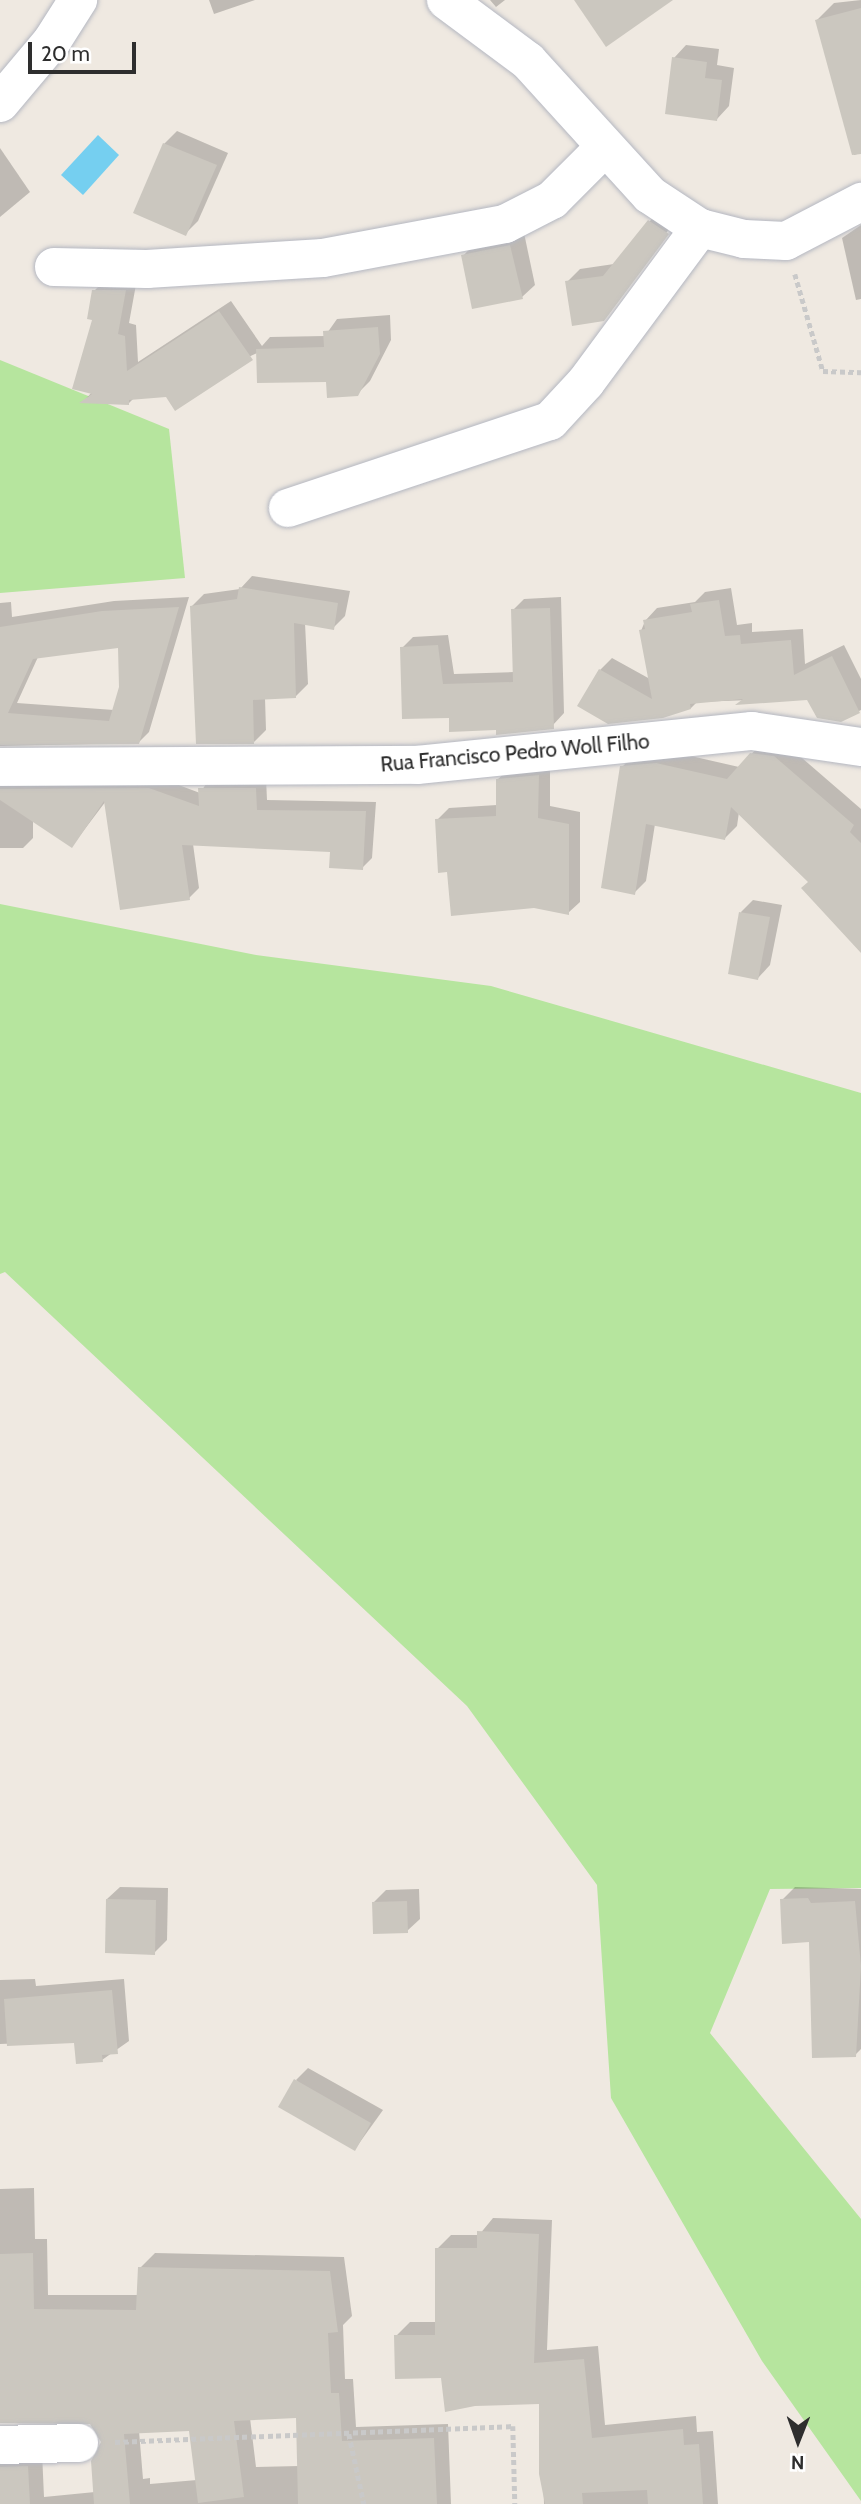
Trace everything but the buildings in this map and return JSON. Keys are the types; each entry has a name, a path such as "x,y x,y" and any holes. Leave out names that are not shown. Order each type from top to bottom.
{"street":[{"path":"0,103 52,41 78,0"},
{"path":"446,0 528,61 604,148 650,195 700,228 744,239 786,241 861,202"},
{"path":"54,267 148,269 323,258 505,224 552,200 604,148"},
{"path":"288,508 550,421 586,382 700,228"},
{"name":"Rua Francisco Pedro Woll Filho","path":"0,767 417,765 752,731 861,747"},
{"path":"0,2445 79,2443"}],"path":[{"path":"786,241 823,371 861,372"},
{"path":"79,2443 513,2426 515,2504"},
{"path":"349,2434 364,2504"}],"green space":[{"path":"0,360 169,429 185,578 0,593"},
{"path":"0,904 256,955 491,986 861,1093 861,1888 770,1889 710,2033 861,2219 861,2501 762,2361 611,2098 597,1885 467,1706 5,1272 0,1274"}],"water":[{"path":"98,135 119,155 83,195 61,175"}]}
